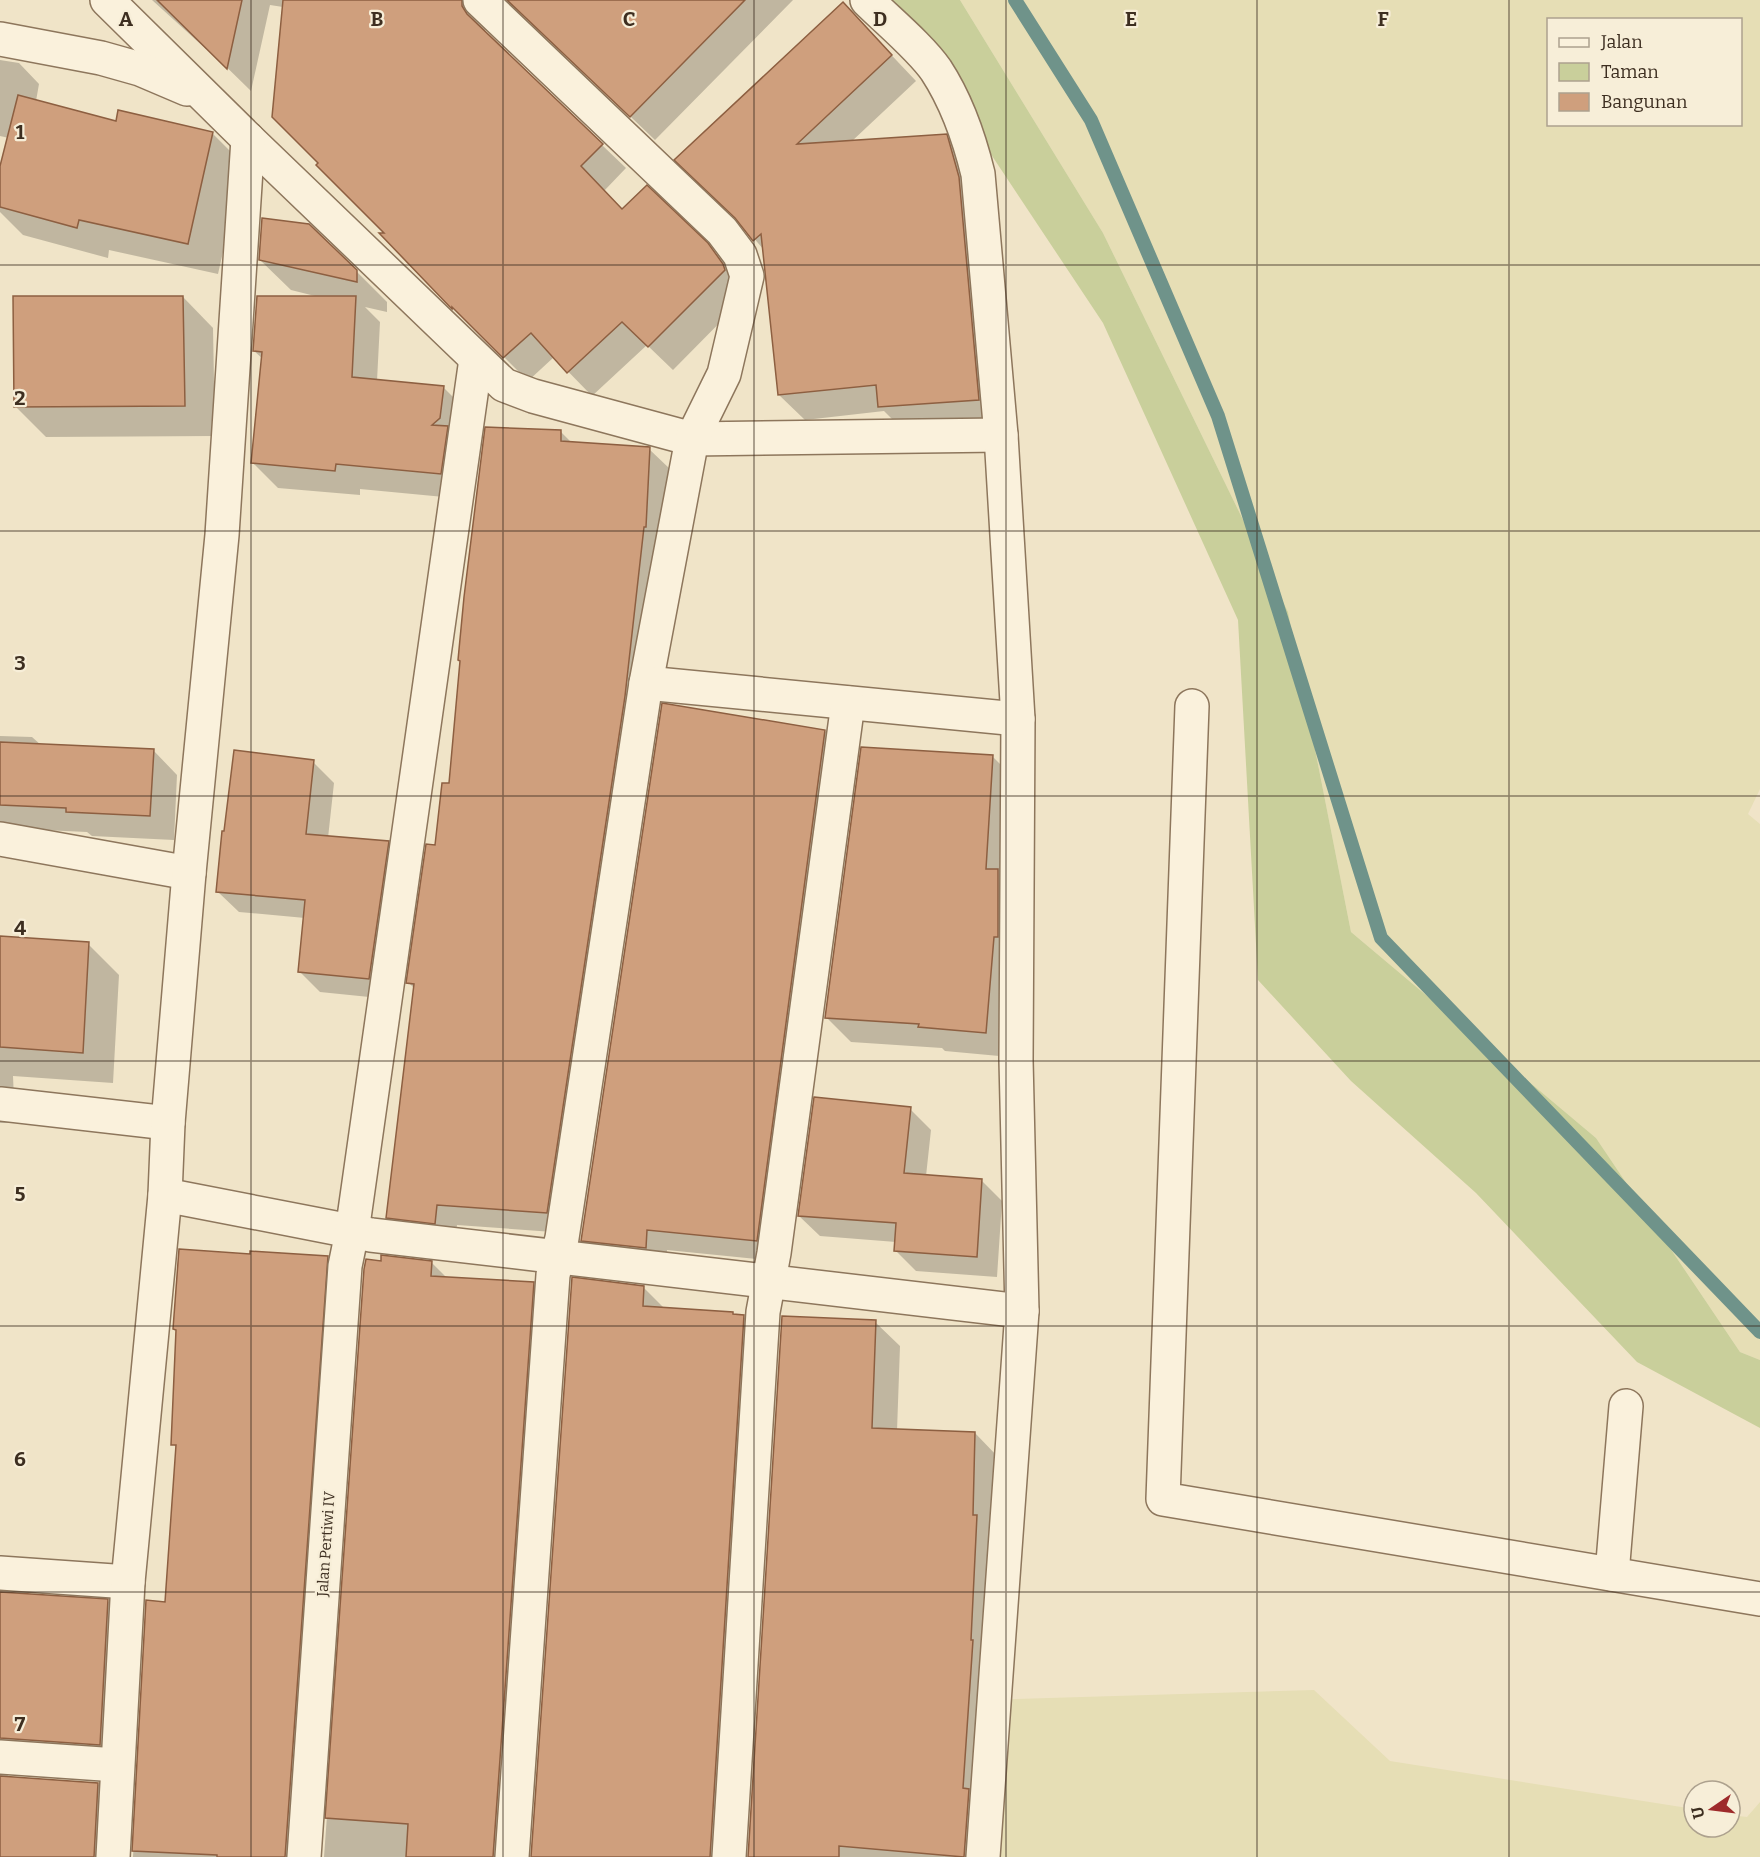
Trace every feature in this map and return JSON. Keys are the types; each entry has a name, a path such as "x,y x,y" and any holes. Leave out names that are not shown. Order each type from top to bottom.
{"street":[{"path":"107,0 504,385 533,396 692,439 1001,435"},
{"path":"480,0 722,231 740,255 747,276 724,374 692,439 646,683 562,1238 556,1256 512,1857"},
{"path":"867,0 935,69 957,107 971,143 978,174 1001,435 1018,719 1016,1060 1022,1311 983,1857"},
{"path":"0,39 101,58 140,69 205,96"},
{"path":"113,1857 128,1582 165,1195 168,1123 189,873 222,535 248,139"},
{"name":"Jalan Pertiwi IV","path":"304,1857 345,1266 352,1232 476,359"},
{"path":"646,683 1018,719"},
{"path":"729,1857 763,1312 848,703"},
{"path":"1192,706 1163,1498 1760,1599"},
{"path":"0,839 189,873"},
{"path":"0,1104 168,1123"},
{"path":"165,1195 352,1232 1022,1311"},
{"path":"1611,1574 1626,1406"},
{"path":"0,1573 128,1582"},
{"path":"0,1757 117,1765"}],"shaded area":[{"path":"960,0 1760,0 1760,789 1748,814 1760,824 1760,1360 1740,1352 1596,1138 1351,932 1288,612 1103,233"},
{"path":"1314,1690 1390,1761 1682,1807 1682,1839 1742,1839 1742,1816 1747,1817 1760,1802 1760,1857 979,1857 985,1700"}],"green space":[{"path":"874,0 960,0 1103,233 1288,612 1351,932 1596,1138 1740,1352 1760,1360 1760,1428 1637,1362 1476,1193 1351,1081 1258,980 1238,620 1103,323 921,49"}],"building":[{"path":"157,0 242,0 227,69"},
{"path":"283,0 462,0 462,6 467,14 603,144 581,166 622,209 647,185 708,243 725,270 648,347 622,322 567,373 531,333 503,358 379,233 384,233 272,117"},
{"path":"507,0 745,0 630,117"},
{"path":"843,2 892,55 797,144 947,134 959,177 979,400 878,407 876,385 778,395 761,234 753,241 735,218 674,160"},
{"path":"18,95 116,121 118,110 213,132 188,244 79,220 77,228 0,207 0,166"},
{"path":"262,218 309,224 357,270 357,282 259,260"},
{"path":"13,296 183,296 185,406 14,407"},
{"path":"257,296 356,296 352,377 444,386 440,418 432,425 448,426 441,474 336,464 335,471 251,463 262,352 253,351"},
{"path":"485,427 561,430 561,441 650,447 646,527 644,527 625,696 547,1213 437,1205 435,1224 386,1218 414,984 406,983 426,844 435,845 442,783 449,783 464,597"},
{"path":"662,703 825,730 757,1241 647,1230 646,1248 581,1241"},
{"path":"0,742 154,749 150,816 66,812 66,808 0,805"},
{"path":"861,747 993,755 986,869 998,869 998,937 994,937 986,1033 918,1027 919,1024 825,1018"},
{"path":"234,750 314,760 306,834 389,841 369,979 298,972 305,900 216,892"},
{"path":"0,936 89,942 83,1053 0,1047"},
{"path":"814,1097 911,1107 904,1173 982,1179 977,1257 894,1251 896,1223 798,1216"},
{"path":"179,1249 328,1256 285,1857 217,1857 217,1855 132,1851 146,1600 165,1602 176,1445 171,1445 176,1330 173,1329"},
{"path":"381,1255 432,1261 431,1276 534,1282 493,1857 406,1857 408,1824 325,1818 364,1269 366,1259 381,1261"},
{"path":"572,1277 644,1286 643,1306 733,1312 733,1314 744,1315 710,1857 531,1857"},
{"path":"782,1316 876,1320 872,1428 975,1432 973,1515 977,1515 971,1640 973,1640 963,1788 969,1789 964,1857 839,1846 839,1857 748,1857"},
{"path":"0,1592 108,1599 100,1745 0,1738"},
{"path":"0,1776 98,1783 94,1857 0,1857"}],"waterway":[{"path":"1015,0 1091,120 1218,416 1381,938 1760,1332"}]}
